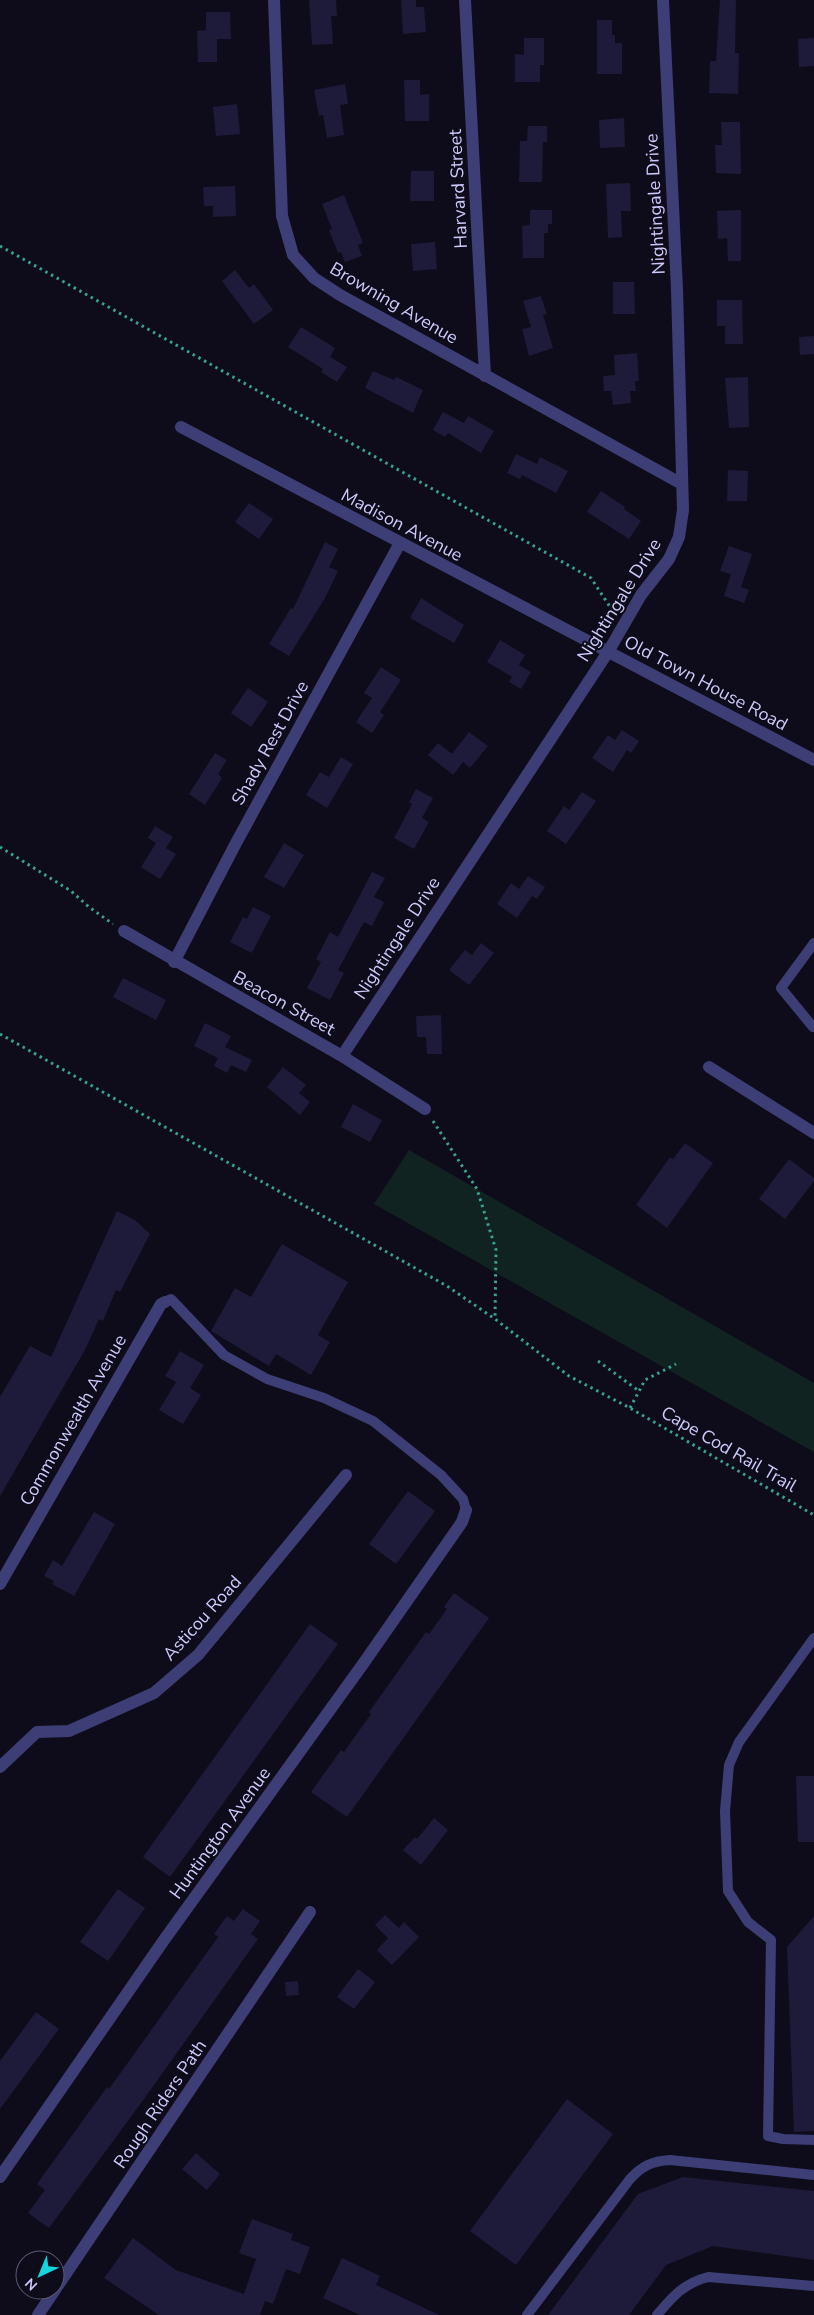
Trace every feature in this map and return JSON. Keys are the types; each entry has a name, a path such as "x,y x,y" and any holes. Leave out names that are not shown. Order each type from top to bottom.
{"street":[{"name":"Browning Avenue","path":"274,0 282,216 293,255 314,278 340,295 682,484"},
{"name":"Harvard Street","path":"465,0 485,376"},
{"name":"Nightingale Drive","path":"342,1056 608,652 641,595 669,559 679,536 683,510 676,280 663,0"},
{"name":"Madison Avenue","path":"181,427 608,652"},
{"name":"Shady Rest Drive","path":"174,962 236,843 400,543"},
{"name":"Old Town House Road","path":"608,652 814,760"},
{"name":"Beacon Street","path":"124,931 174,962 342,1056 425,1109"},
{"path":"709,1067 814,1133"},
{"name":"Commonwealth Avenue","path":"0,1584 99,1409 161,1304 164,1302"},
{"name":"Asticou Road","path":"0,1767 37,1732 69,1731 154,1693 198,1655 346,1475"},
{"name":"Huntington Avenue","path":"0,2177 164,1940 369,1656 462,1522 466,1510"},
{"name":"Rough Riders Path","path":"38,2315 310,1912"}],"lane":[{"path":"813,1027 781,988 814,943"},
{"path":"164,1302 171,1299 224,1355 267,1379 324,1398 373,1421 441,1476 463,1499 466,1510"},
{"path":"814,1638 740,1742 729,1765 725,1811 728,1892 748,1922 771,1940 768,2136 782,2139 814,2140"},
{"path":"527,2315 630,2179 644,2166 652,2162 670,2160 814,2175"},
{"path":"657,2315 680,2289 697,2280 708,2277 814,2286"}],"path":[{"path":"0,246 591,578 623,626"},
{"path":"0,848 72,891 89,907 124,931"},
{"name":"Cape Cod Rail Trail","path":"0,1034 447,1286 495,1319 569,1376 630,1408 814,1515"},
{"path":"425,1109 477,1188 496,1250 495,1319"},
{"path":"598,1361 639,1391"},
{"path":"630,1408 645,1380 676,1364"}],"green space":[{"path":"409,1150 814,1383 814,1452 374,1204"}],"building":[{"path":"309,0 336,0 337,16 331,16 333,44 312,45"},
{"path":"401,0 416,0 416,7 424,7 426,32 403,34"},
{"path":"720,0 736,0 735,53 739,53 738,94 709,93 710,61 716,61"},
{"path":"206,12 230,12 231,39 217,39 217,62 198,62 197,31 206,30"},
{"path":"597,20 612,20 612,35 615,35 615,43 622,43 622,74 597,74"},
{"path":"524,38 544,38 544,65 540,65 540,82 515,82 515,54 524,55"},
{"path":"814,38 814,66 799,67 798,39"},
{"path":"404,80 420,80 420,95 429,94 429,121 405,121"},
{"path":"345,84 348,104 340,105 344,135 327,138 323,115 319,116 314,90"},
{"path":"237,104 240,134 216,136 213,107"},
{"path":"624,118 625,147 600,148 599,120"},
{"path":"721,122 740,122 741,174 716,173 715,145 722,145"},
{"path":"528,126 547,126 547,142 543,142 542,182 519,182 520,141 527,141"},
{"path":"411,171 434,171 434,201 410,201"},
{"path":"630,183 631,211 621,211 622,237 608,238 606,184"},
{"path":"235,186 236,216 213,217 213,206 204,206 203,187"},
{"path":"344,195 363,243 358,245 362,256 345,262 341,252 338,253 329,230 332,229 322,204"},
{"path":"530,210 552,210 552,224 548,224 548,233 544,233 544,258 523,258 522,226 530,225"},
{"path":"741,210 741,261 728,261 727,238 718,239 717,211"},
{"path":"435,242 437,269 413,271 411,244"},
{"path":"235,270 249,288 254,284 273,310 254,324 222,281"},
{"path":"613,282 634,282 635,314 613,314"},
{"path":"541,296 547,314 543,315 553,348 529,356 522,329 531,327 523,301"},
{"path":"717,300 742,300 743,344 725,344 725,326 717,326"},
{"path":"301,327 335,348 330,357 347,367 337,382 321,372 323,369 288,347"},
{"path":"814,336 814,354 800,355 799,337"},
{"path":"637,353 639,381 635,381 636,391 630,391 631,403 613,405 611,391 604,391 603,376 615,375 614,355"},
{"path":"373,371 394,380 396,377 423,390 413,413 365,388"},
{"path":"748,377 749,427 729,428 725,378"},
{"path":"443,412 464,423 468,416 494,431 481,453 448,433 445,437 433,430"},
{"path":"516,454 537,464 540,457 568,471 556,493 522,475 520,479 507,473"},
{"path":"728,470 748,471 747,501 727,501"},
{"path":"601,491 625,507 624,509 641,521 629,539 587,512"},
{"path":"249,503 273,519 259,539 235,522"},
{"path":"325,542 338,549 329,567 338,571 325,598 289,656 269,644 291,608 293,609"},
{"path":"729,546 752,554 741,587 749,590 744,603 724,596 731,574 720,571"},
{"path":"421,598 464,625 454,643 410,618"},
{"path":"500,640 525,655 519,665 531,672 521,689 509,682 512,677 487,662"},
{"path":"381,667 401,680 380,712 384,715 372,733 356,722 372,698 364,693"},
{"path":"248,688 268,702 251,727 231,713"},
{"path":"622,730 639,741 631,753 627,750 613,772 592,758 608,735 615,740"},
{"path":"469,732 488,746 470,768 463,762 453,775 428,755 438,743 452,754"},
{"path":"215,753 227,760 218,774 222,778 205,805 189,794"},
{"path":"341,757 353,764 327,808 306,795 320,772 329,777"},
{"path":"416,789 433,798 422,818 429,822 414,849 394,838 412,804 409,802"},
{"path":"582,792 596,801 566,844 547,831 564,806 569,810"},
{"path":"155,826 173,837 166,848 176,854 160,879 141,867 156,843 148,838"},
{"path":"284,843 304,855 284,888 264,877"},
{"path":"372,872 385,878 374,897 384,902 372,926 364,922 338,970 344,973 330,1000 307,988 321,962 316,959 330,932 338,937"},
{"path":"528,876 545,887 537,899 532,896 517,918 497,904 511,883 519,889"},
{"path":"253,907 271,916 252,953 230,942 243,917 247,919"},
{"path":"481,943 494,953 469,985 449,970 465,950 472,955"},
{"path":"123,978 166,1000 156,1020 113,997"},
{"path":"441,1015 442,1054 427,1054 426,1037 417,1037 416,1016"},
{"path":"205,1023 231,1036 225,1047 252,1060 246,1072 231,1065 227,1073 214,1066 218,1058 194,1046"},
{"path":"283,1067 306,1085 299,1093 310,1102 300,1115 267,1087"},
{"path":"353,1104 382,1120 370,1142 341,1127"},
{"path":"685,1143 713,1163 667,1228 636,1205 670,1157 673,1159"},
{"path":"789,1159 814,1178 814,1181 785,1219 759,1199"},
{"path":"117,1211 135,1220 150,1234 120,1292 116,1290 103,1321 99,1319 85,1350 0,1496 0,1397 30,1346 51,1357"},
{"path":"282,1244 348,1282 318,1335 330,1342 311,1375 276,1354 269,1366 211,1331 235,1288 251,1297"},
{"path":"180,1351 204,1365 190,1388 201,1395 183,1424 159,1410 176,1382 165,1376"},
{"path":"408,1491 435,1511 396,1564 369,1544"},
{"path":"94,1512 115,1524 74,1596 52,1584 54,1581 44,1576 53,1560 62,1566"},
{"path":"454,1593 489,1618 347,1817 311,1792 341,1750 344,1752 371,1714 369,1712 426,1632 429,1634 447,1609 444,1607"},
{"path":"310,1624 338,1644 170,1877 143,1857"},
{"path":"796,1776 814,1776 814,1842 798,1842"},
{"path":"434,1818 448,1830 421,1865 403,1850 415,1837 417,1839"},
{"path":"118,1889 145,1908 108,1961 80,1942"},
{"path":"243,1909 260,1921 251,1934 258,1939 49,2228 28,2213 45,2190 37,2184 107,2087 109,2089 218,1937 214,1934 227,1916 234,1921"},
{"path":"385,1915 399,1928 404,1922 419,1937 392,1965 377,1950 388,1938 375,1925"},
{"path":"814,1916 814,2131 794,2132 787,1947"},
{"path":"358,1969 375,1982 354,2009 337,1997"},
{"path":"298,1981 299,1995 286,1996 285,1982"},
{"path":"36,2012 59,2029 0,2109 0,2061"},
{"path":"567,2099 613,2134 516,2265 470,2231"},
{"path":"196,2153 220,2174 207,2190 182,2169"},
{"path":"683,2177 814,2191 814,2260 713,2246 666,2265 629,2315 548,2315 638,2194"},
{"path":"252,2219 293,2234 291,2240 310,2247 300,2274 286,2269 273,2304 265,2301 260,2315 159,2315 104,2278 133,2238 176,2270 244,2294 256,2259 239,2253"},
{"path":"342,2258 380,2276 376,2285 439,2315 360,2315 323,2298"}]}
